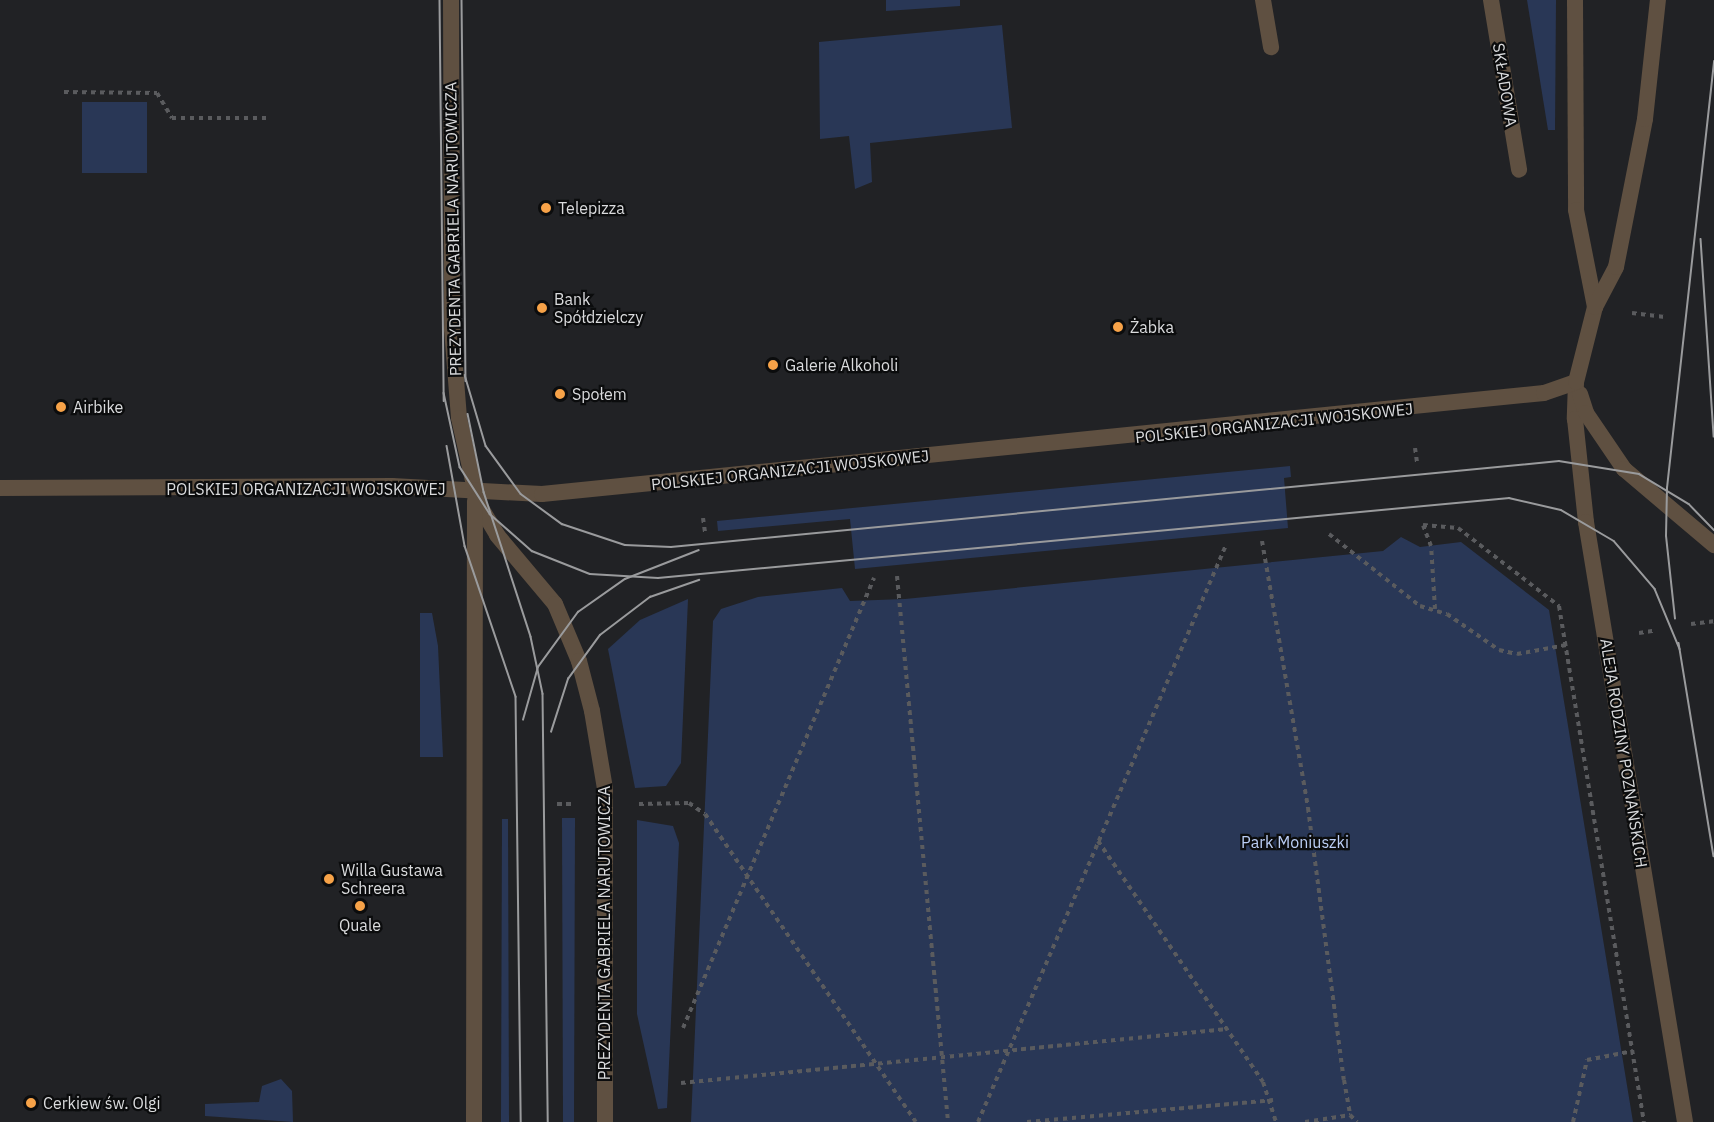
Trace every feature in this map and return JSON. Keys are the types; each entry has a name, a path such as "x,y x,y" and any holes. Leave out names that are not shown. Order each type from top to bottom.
{"street":[{"name":"PREZYDENTA GABRIELA NARUTOWICZA","path":"451,0 453,343 459,418 474,491 474,1122"},
{"path":"1263,0 1271,47"},
{"name":"SKŁADOWA","path":"1491,0 1519,170"},
{"name":"ALEJA RODZINY POZNAŃSKICH","path":"1658,0 1629,211 1616,267 1595,307 1576,382 1575,419 1586,522 1685,1122"},
{"name":"ALEJA RODZINY POZNAŃSKICH","path":"1576,4 1576,210 1595,307"},
{"name":"POLSKIEJ ORGANIZACJI WOJSKOWEJ","path":"0,488 392,486 562,493 1507,400 1576,382"},
{"path":"1576,382 1586,413 1624,469 1714,545"},
{"name":"PREZYDENTA GABRIELA NARUTOWICZA","path":"474,491 497,535 555,604 579,661 592,711 605,789 604,1122"}],"path":[{"path":"64,92 157,93 172,118 270,118"},
{"path":"1632,313 1665,317"},
{"path":"1415,448 1417,463"},
{"path":"703,518 705,533"},
{"path":"1435,609 1431,546 1423,525 1458,528 1559,606 1644,1122"},
{"path":"1329,534 1420,606 1435,609 1498,650 1517,654 1577,644"},
{"path":"1262,541 1308,808 1350,1115 1357,1122"},
{"path":"978,1122 1226,545"},
{"path":"897,576 948,1122"},
{"path":"683,1028 874,578"},
{"path":"1691,624 1714,621"},
{"path":"632,804 689,803 705,814 916,1122"},
{"path":"1098,842 1273,1100 1276,1122"},
{"path":"681,1083 942,1059 1227,1029"},
{"path":"1573,1122 1587,1059 1633,1051"},
{"path":"1027,1122 1273,1100"},
{"path":"1305,1122 1350,1115"}],"green space":[{"path":"886,0 960,0 960,6 886,11"},
{"path":"1527,0 1556,0 1555,130 1548,130"},
{"path":"1002,25 1012,128 870,143 872,182 855,189 849,136 820,139 819,42"},
{"path":"82,102 147,102 147,173 82,173"},
{"path":"1290,466 1291,477 1284,478 1288,528 855,569 850,519 718,531 717,521"},
{"name":"Park Moniuszki","path":"1401,537 1420,547 1461,542 1549,610 1633,1122 691,1122 713,621 721,609 758,597 842,588 850,601 905,599 1383,551"},
{"path":"688,599 681,763 666,786 635,788 608,649 640,620"},
{"path":"420,613 432,613 438,646 443,757 420,757"},
{"path":"562,818 575,818 574,1122 563,1122"},
{"path":"502,819 508,819 509,1122 501,1122"},
{"path":"637,820 673,826 679,843 667,1108 658,1109 637,1014"},
{"path":"281,1079 292,1091 293,1122 205,1116 205,1104 259,1102 262,1086"}],"tram line":[{"path":"440,0 444,401"},
{"path":"462,0 466,381"},
{"path":"1675,619 1666,536 1667,488 1714,62"},
{"path":"1701,239 1714,437"},
{"path":"465,375 486,446 521,494 562,524 625,545 671,547 1559,461 1639,474 1689,504 1714,530"},
{"path":"444,393 460,467 490,514 532,551 590,574 658,578 1509,498 1561,510 1614,541 1655,589 1680,649"},
{"path":"468,414 484,492 531,637 543,694 548,1122"},
{"path":"447,446 465,546 516,697 521,1122"},
{"path":"523,720 538,667 578,612 625,579 699,550"},
{"path":"551,732 568,679 600,635 650,597 699,580"},
{"path":"1679,643 1714,856"}],"place":[{"name":"Telepizza","path":"546,208"},
{"name":"Bank Spółdzielczy","path":"542,308"},
{"name":"Żabka","path":"1118,327"},
{"name":"Galerie Alkoholi","path":"773,365"},
{"name":"Społem","path":"560,394"},
{"name":"Airbike","path":"61,407"},
{"name":"Willa Gustawa Schreera","path":"329,879"},
{"name":"Quale","path":"360,906"},
{"name":"Cerkiew św. Olgi","path":"31,1103"}]}
